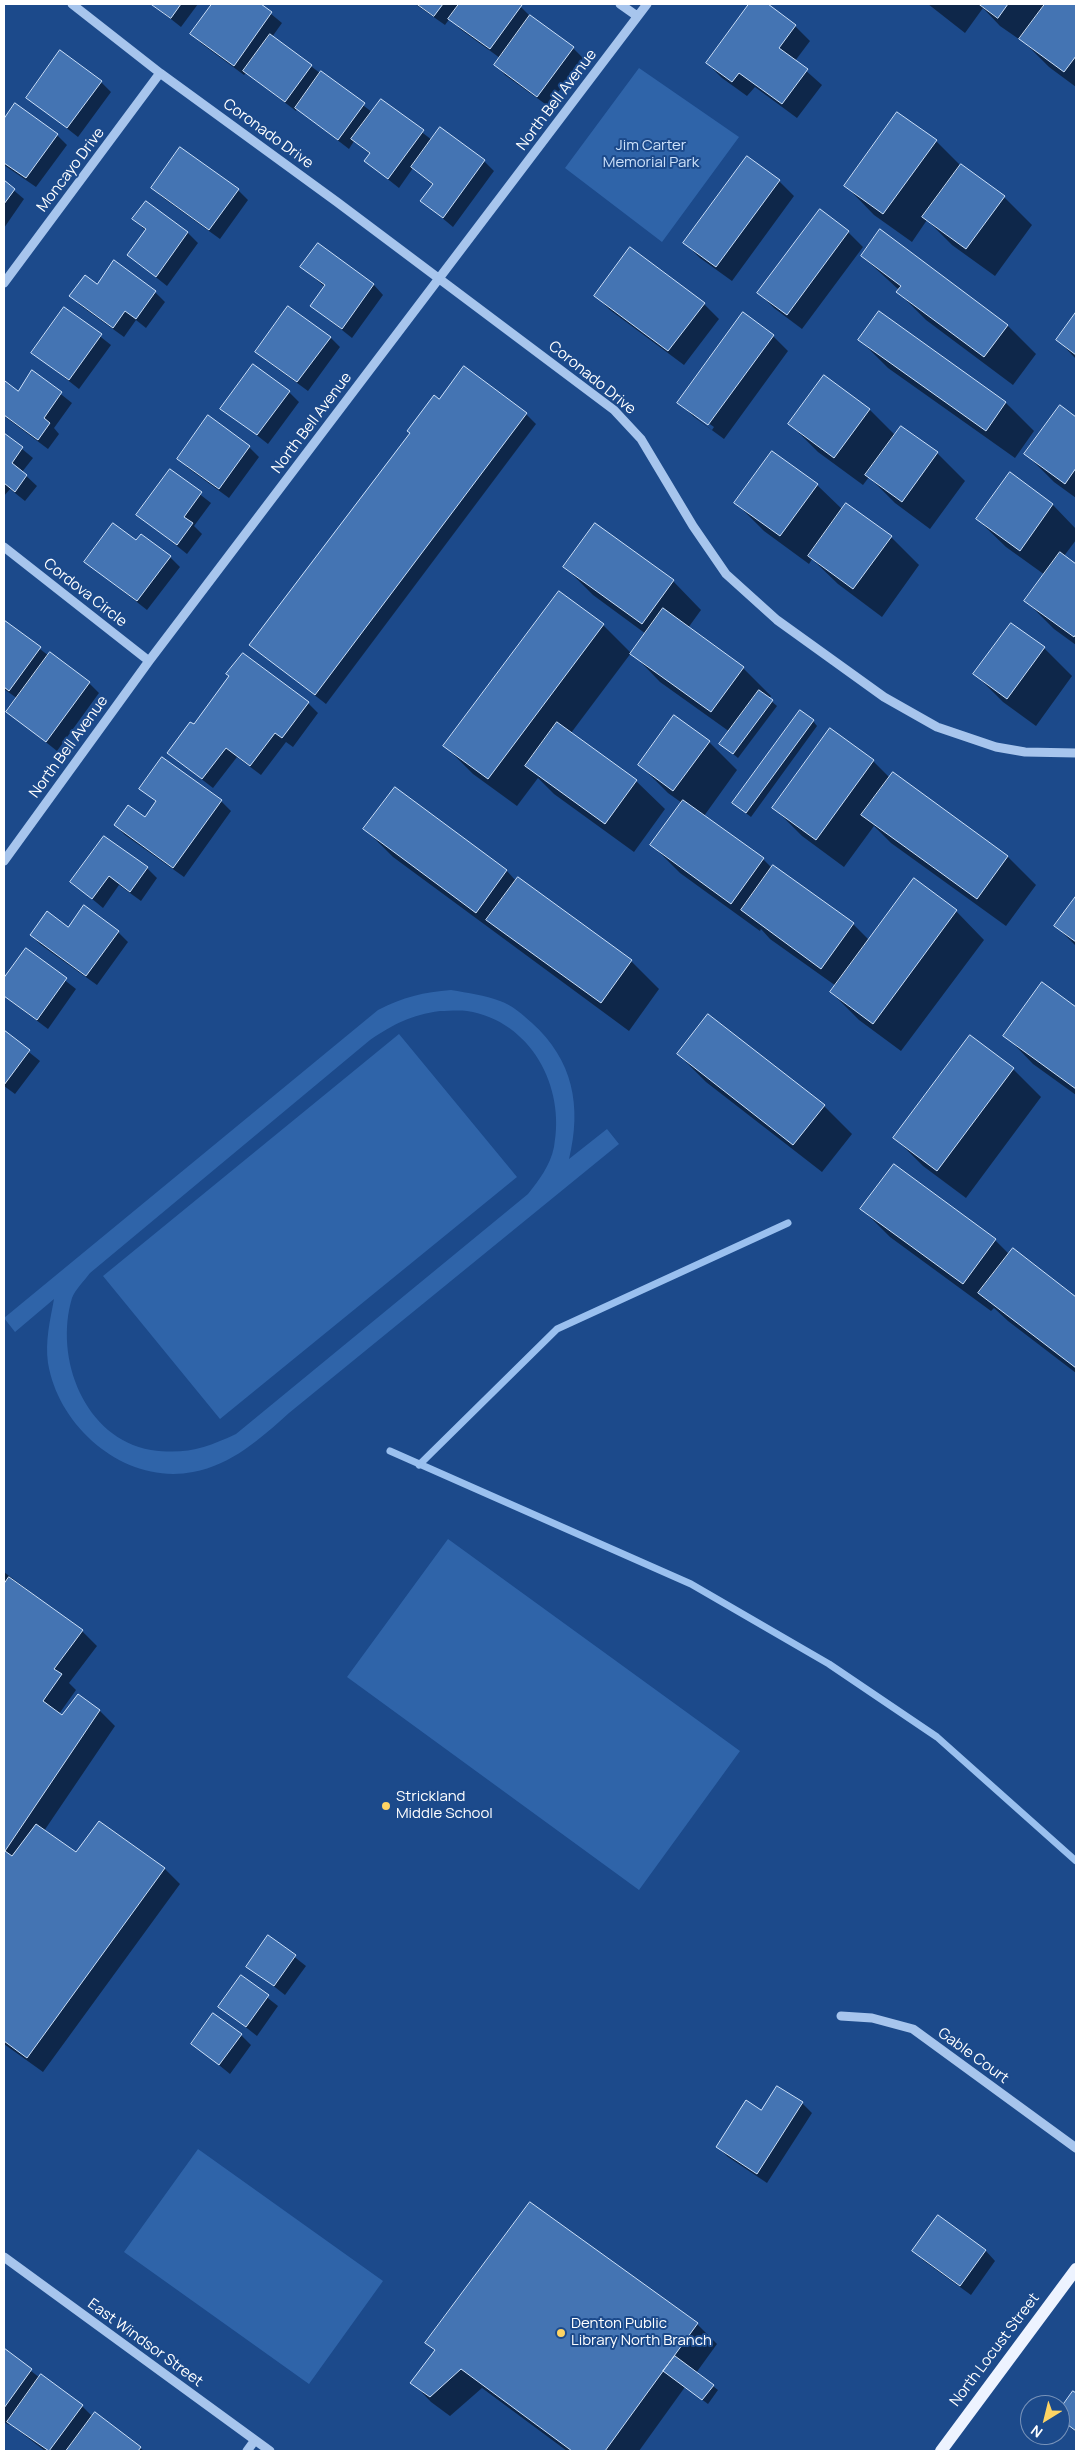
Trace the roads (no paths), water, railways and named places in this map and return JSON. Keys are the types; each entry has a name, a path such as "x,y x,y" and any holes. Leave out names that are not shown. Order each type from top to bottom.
{"main road":[{"name":"North Locust Street","path":"940,2451 1076,2269"}],"street":[{"name":"Coronado Drive","path":"72,4 160,73 337,202 438,280 549,360 617,414 641,439 693,526 726,574 777,620 884,697 937,727 996,747 1025,752 1076,753"},
{"path":"620,4 637,16"},
{"name":"North Bell Avenue","path":"4,861 149,660 647,4"},
{"name":"Moncayo Drive","path":"4,283 160,73"},
{"name":"Cordova Circle","path":"4,547 149,660"},
{"name":"Gable Court","path":"841,2016 872,2018 913,2029 1076,2148"},
{"name":"East Windsor Street","path":"4,2257 270,2451"},
{"path":"247,2451 255,2440"}],"waterway":[{"path":"419,1465 557,1329 788,1223"},
{"path":"390,1451 691,1584 829,1664 937,1737 1076,1861"}],"place":[{"name":"Strickland Middle School","path":"386,1806"},
{"name":"Denton Public Library North Branch","path":"561,2333"}],"park label":[{"name":"Jim Carter Memorial Park","path":"651,154"}]}
